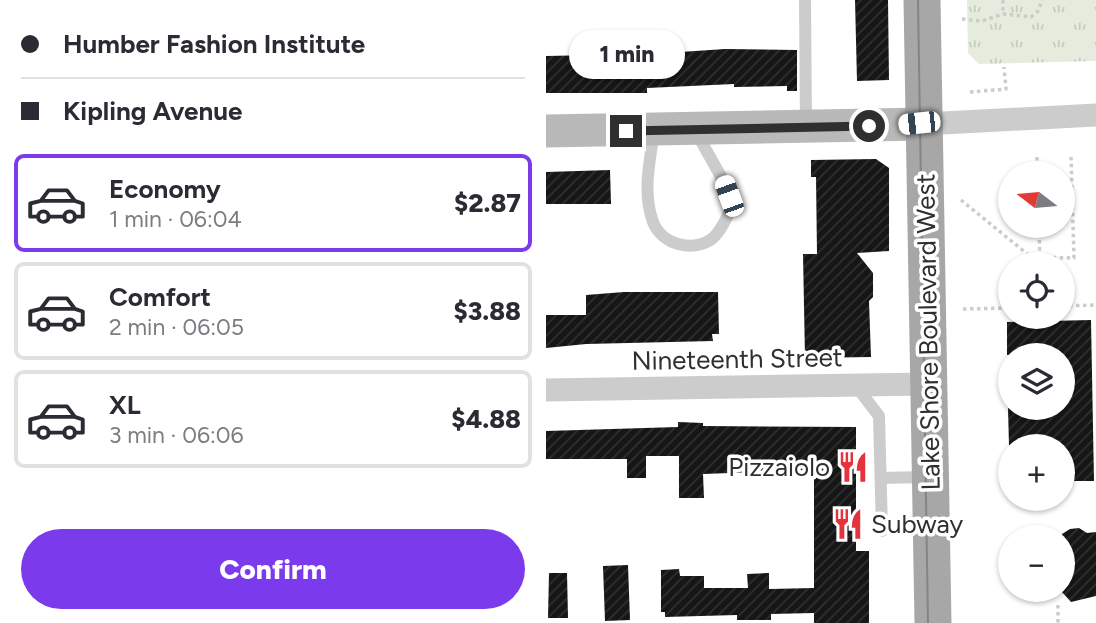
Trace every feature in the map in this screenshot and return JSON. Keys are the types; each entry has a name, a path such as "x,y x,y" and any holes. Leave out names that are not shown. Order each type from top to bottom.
{"main road":[{"name":"Lake Shore Boulevard West","path":"922,0 933,623"},
{"path":"546,131 924,124"}],"street":[{"path":"924,124 1096,115"},
{"name":"Nineteenth Street","path":"546,390 928,384"}],"lane":[{"path":"805,0 806,128"},
{"path":"654,130 647,187 654,224 665,238 693,246 714,237 730,211 724,182 695,130"},
{"path":"856,386 879,416 882,531"},
{"path":"881,478 930,476"}],"path":[{"path":"1003,0 1003,14"},
{"path":"962,19 982,21 1003,14 1031,17 1038,11 1042,0"},
{"path":"970,92 1006,89 1004,66"},
{"path":"1071,155 1074,252"},
{"path":"961,200 1025,252"},
{"path":"1075,306 1096,305"},
{"path":"963,309 998,308"},
{"path":"1058,605 1058,623"}],"green space":[{"path":"967,0 1096,0 1096,61 979,64 968,53"}],"building":[{"path":"855,0 888,0 889,80 857,81"},
{"path":"725,49 797,50 797,91 787,91 787,86 734,87 734,84 647,88 647,93 546,93 546,56 595,55 595,60 628,60 636,59 636,55"},
{"path":"876,159 889,168 889,251 857,253 873,273 873,297 869,301 871,357 805,358 803,254 817,254 816,177 811,177 811,160"},
{"path":"610,170 611,204 546,204 546,172"},
{"path":"624,292 718,292 719,334 712,334 713,341 586,344 546,348 546,315 586,315 586,295"},
{"path":"1075,320 1091,320 1094,481 1075,481 1075,434 1009,434 1008,420 1075,420 1075,343 1007,343 1007,329 1075,329"},
{"path":"678,422 703,423 703,426 856,427 856,551 869,551 869,623 814,623 814,613 771,614 771,620 737,620 737,615 665,617 665,612 661,612 661,570 679,569 680,576 704,576 704,588 748,588 747,574 769,573 769,589 814,588 814,470 703,474 704,498 679,498 679,456 646,456 646,478 627,478 627,459 546,459 546,431 678,427"},
{"path":"1075,528 1087,533 1096,532 1096,596 1075,601"},
{"path":"628,565 630,620 605,621 603,566"},
{"path":"549,573 567,573 568,618 548,618"}],"tram line":[{"path":"918,0 928,623"}],"place":[{"name":"Pizzaiolo","path":"853,467"},
{"name":"Subway","path":"848,524"}],"route":[{"path":"626,131 869,126"}]}
